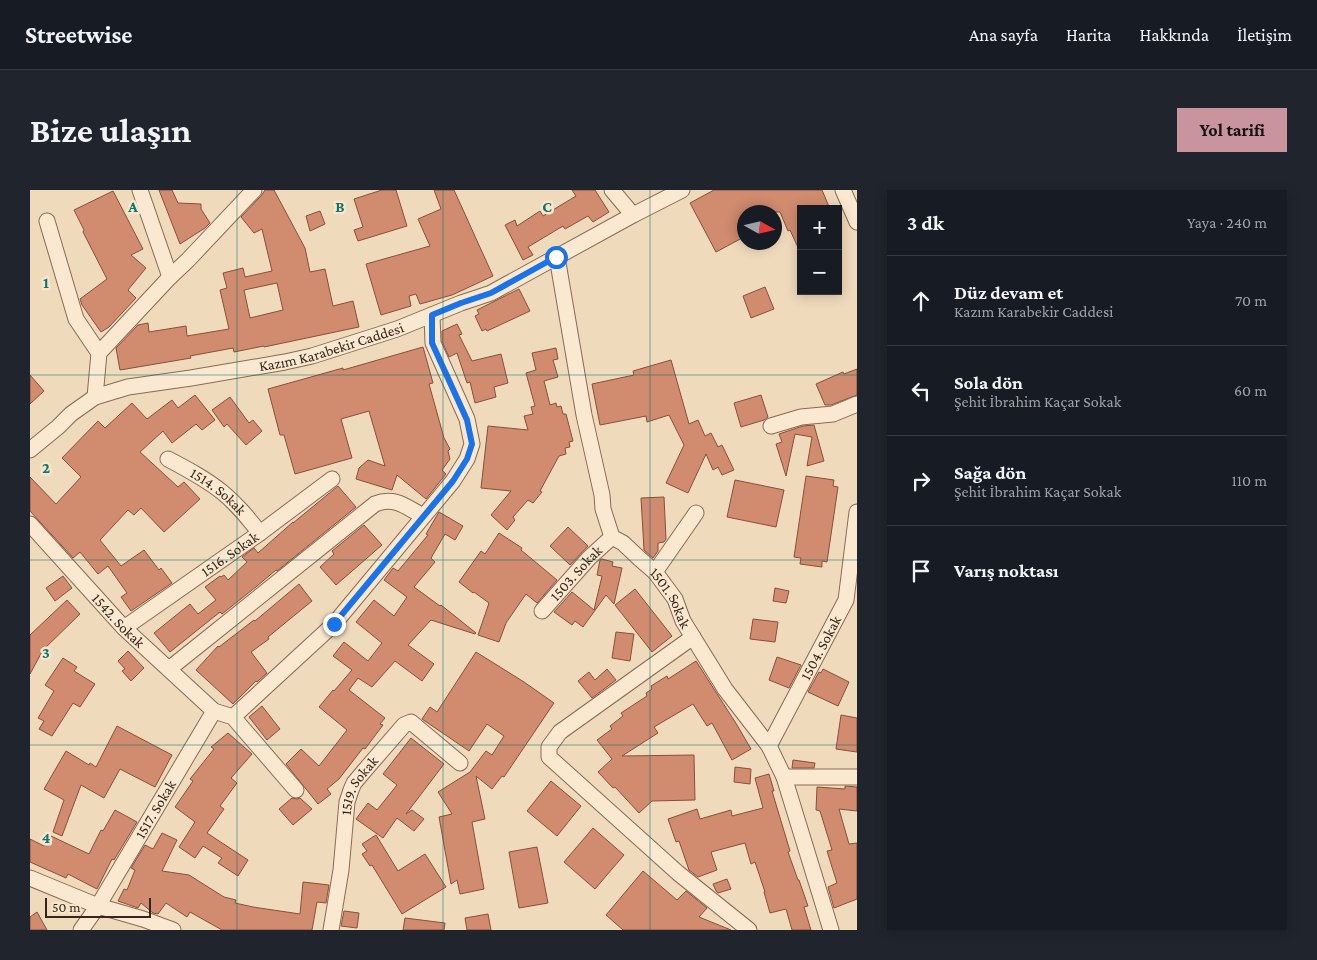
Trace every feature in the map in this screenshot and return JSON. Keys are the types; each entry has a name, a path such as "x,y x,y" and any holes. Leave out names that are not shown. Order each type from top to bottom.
{"street":[{"path":"140,190 170,277"},
{"path":"95,397 99,353 254,190"},
{"path":"612,190 634,215"},
{"name":"Kazım Karabekir Caddesi","path":"30,450 71,414 95,397 128,387 191,378 312,356 397,329 491,293 682,190"},
{"path":"843,190 857,222"},
{"path":"47,221 76,319 99,353"},
{"path":"556,257 584,415 602,495 603,509 612,537"},
{"path":"233,717 334,624 453,481 467,459 472,444 467,420 432,343 432,315"},
{"path":"771,426 801,417 833,414 857,404"},
{"name":"1514. Sokak","path":"168,459 186,468 221,491 245,514 260,532"},
{"name":"1516. Sokak","path":"124,628 260,532 332,478"},
{"path":"169,669 375,504 384,500 396,501 423,516"},
{"name":"1504. Sokak","path":"769,746 846,600 857,512"},
{"path":"655,572 696,513"},
{"name":"1542. Sokak","path":"30,524 124,628 214,711"},
{"name":"1501. Sokak","path":"612,537 623,543 655,572 675,599 683,621 725,689 769,746 784,777 831,930"},
{"name":"1503. Sokak","path":"542,611 589,558 612,537"},
{"path":"693,637 560,732 549,747 549,758 678,873 749,930"},
{"path":"214,711 233,717 296,790"},
{"name":"1517. Sokak","path":"98,906 214,711"},
{"name":"1519. Sokak","path":"331,930 341,870 347,802 354,783 404,725 411,722 460,763"},
{"path":"784,777 857,777"},
{"path":"30,878 98,906 173,930"},
{"path":"81,930 98,906"}],"building":[{"path":"159,190 172,190 178,203 201,204 201,209 210,223 180,244"},
{"path":"265,190 274,190 305,248 310,272 325,269 333,306 353,301 359,327 264,347 234,352 233,348 190,356 191,358 120,370 116,348 138,325 148,323 149,332 186,326 187,336 229,329 220,290 227,288 223,273 243,268 245,277 272,271 262,229 254,233 241,217","holes":["277,283 283,310 250,318 244,290"]},
{"path":"382,190 396,190 407,226 358,241 354,230 363,227 354,199"},
{"path":"434,190 454,190 493,276 452,295 420,304 416,294 409,296 411,306 381,315 366,264 430,246 418,219 441,209"},
{"path":"572,190 595,190 609,212 593,222 588,216 565,229 563,226 528,247 533,255 523,260 505,225 515,220 517,226 540,211 543,216 576,196"},
{"path":"714,190 822,190 828,205 797,205 797,245 782,217 782,205 737,205 737,241 716,252 690,203"},
{"path":"113,191 143,249 131,255 146,268 128,290 136,298 109,327 101,332 82,305 80,299 107,279 74,210"},
{"path":"320,211 325,224 310,231 306,216"},
{"path":"765,287 774,309 751,318 743,296"},
{"path":"519,289 530,311 487,331 486,329 482,331 475,316 479,314 477,310"},
{"path":"457,324 462,334 459,335 472,361 501,354 508,383 494,387 496,397 475,403 470,382 467,383 457,353 449,357 442,341 442,331"},
{"path":"423,347 433,383 429,384 444,438 450,449 448,451 450,459 442,470 446,474 426,499 397,475 392,490 356,479 359,468 368,460 385,466 369,411 341,419 352,458 295,474 284,435 280,435 268,389"},
{"path":"556,348 558,359 553,360 558,377 544,381 550,405 556,403 557,407 561,406 563,414 566,414 573,441 569,442 570,447 565,448 566,454 559,456 540,491 542,492 533,503 528,500 513,517 515,520 507,530 491,515 511,491 481,488 488,426 528,430 524,416 533,414 531,407 535,406 526,373 536,370 532,353"},
{"path":"671,360 689,424 698,420 705,436 711,433 718,447 722,445 734,470 722,475 718,467 713,470 706,454 688,493 666,483 684,445 669,415 647,422 646,416 600,425 592,384 634,375 633,371"},
{"path":"857,369 857,395 831,405 825,405 816,384 843,372 844,374"},
{"path":"30,375 44,391 30,404"},
{"path":"195,395 215,420 202,430 196,424 172,443 163,431 140,452 178,487 184,482 200,499 164,532 141,508 134,515 128,510 100,540 121,566 144,550 159,570 161,568 172,583 131,611 121,597 127,593 108,566 98,574 80,552 73,558 30,511 30,477 56,504 81,477 62,458 98,421 105,428 132,403 147,419 172,400 178,408"},
{"path":"761,395 768,417 741,427 734,403"},
{"path":"230,397 249,423 253,420 262,431 246,445 227,424 224,427 212,410"},
{"path":"814,425 824,461 807,466 812,437 795,434 786,476 776,444 782,442 779,434 803,426"},
{"path":"806,476 834,480 833,486 838,487 827,562 822,561 822,567 800,564 801,558 794,557"},
{"path":"735,480 784,490 776,527 727,517"},
{"path":"338,486 356,507 222,614 220,612 170,652 154,633 190,604 198,614 216,600 205,587 220,576 224,575 228,580 247,562 242,557 254,548 258,553"},
{"path":"664,497 666,539 664,542 658,543 658,551 653,558 644,550 641,498"},
{"path":"439,512 463,526 455,540 445,534 431,558 435,562 414,587 441,605 476,633 431,620 408,645 434,664 422,681 395,661 372,687 358,678 349,690 385,718 380,724 383,725 339,779 327,789 331,794 318,804 286,764 301,749 319,766 347,730 319,707 352,670 333,656 344,642 368,661 382,643 356,622 374,600 394,616 407,597 384,580 393,568 398,571 428,535 426,534"},
{"path":"364,525 382,545 336,585 320,567 334,554 332,551"},
{"path":"568,527 588,546 570,565 550,546"},
{"path":"499,533 522,548 521,550 557,580 537,603 526,594 506,623 499,642 478,635 489,603 459,582 481,551 485,554"},
{"path":"600,560 613,562 612,566 622,568 614,604 606,595 583,627 575,621 572,625 554,612 572,592 594,610 602,576 597,575"},
{"path":"63,576 72,588 55,601 46,588"},
{"path":"299,584 312,601 268,637 269,639 251,652 267,673 233,704 196,670 218,646 255,621"},
{"path":"775,588 789,591 786,603 773,601"},
{"path":"635,589 672,636 652,652 615,605"},
{"path":"67,600 80,614 43,650 30,674 30,635"},
{"path":"753,619 778,622 775,642 750,639"},
{"path":"616,632 634,634 630,661 612,658"},
{"path":"128,651 144,668 131,681 122,671 125,669 118,661"},
{"path":"476,652 554,703 504,777 502,776 492,789 476,776 485,819 472,822 484,889 460,894 457,880 451,884 439,817 452,814 438,792 470,772 486,751 492,755 504,736 487,724 469,751 422,719 430,707 437,712"},
{"path":"777,657 801,665 789,688 769,680"},
{"path":"63,658 77,667 74,671 95,684 80,707 73,703 52,736 39,729 44,721 38,718 54,691 45,685"},
{"path":"696,661 751,749 732,760 712,723 707,726 693,704 654,727 658,733 622,756 694,755 695,800 652,801 639,813 598,772 612,759 597,740 612,729 610,726 623,716 621,713 647,696 646,693 652,689 651,686 667,676 668,679"},
{"path":"607,669 616,680 592,698 578,681 589,672 595,680"},
{"path":"823,669 849,682 838,706 808,692 819,672 821,673"},
{"path":"262,706 280,729 267,740 249,717"},
{"path":"841,715 857,718 857,752 836,749"},
{"path":"117,726 172,755 155,787 120,769 104,798 81,785 62,836 53,832 64,800 44,789 66,751 89,765 90,763 96,767"},
{"path":"228,733 252,754 231,778 237,783 220,806 224,809 207,833 248,860 238,876 218,863 222,858 203,846 195,858 179,847 195,822 175,807 193,781 190,779 214,749 211,747"},
{"path":"411,738 444,764 406,814 412,810 424,819 414,831 397,818 383,838 356,819 368,803 377,810 397,785 383,774"},
{"path":"793,760 815,763 814,768 792,768"},
{"path":"735,767 751,769 750,784 734,782"},
{"path":"769,774 774,791 772,791 790,851 788,852 808,906 804,907 811,930 792,930 786,909 770,913 755,862 751,864 745,843 711,852 717,870 698,877 689,870 679,841 676,842 668,819 697,809 700,819 731,810 732,816 763,808 755,778"},
{"path":"551,781 581,806 557,836 527,811"},
{"path":"845,786 857,787 857,811 839,809 849,844 857,843 857,899 834,908 828,887 837,883 827,851 832,850 820,811 816,810 817,787 845,789"},
{"path":"292,798 300,798 312,809 293,825 279,809"},
{"path":"115,810 137,822 114,860 112,859 97,889 68,874 66,878 30,862 30,839 44,846 46,842 49,843 51,836 89,854 101,830 103,831"},
{"path":"593,828 624,855 595,889 564,862"},
{"path":"162,833 177,840 162,871 189,875 224,897 236,900 235,903 300,914 303,882 329,885 326,903 317,902 312,930 222,930 190,912 187,917 166,903 158,914 153,913 141,903 138,908 118,901 124,889 127,890 135,870 131,868 145,845 153,849"},
{"path":"376,835 398,871 425,854 446,887 402,914 372,865 370,866 362,854 367,851 362,844"},
{"path":"537,847 548,903 519,908 509,852"},
{"path":"643,871 677,900 686,891 707,908 699,917 731,930 623,930 606,915"},
{"path":"727,879 731,889 718,893 713,884"},
{"path":"344,911 359,913 357,928 341,926"},
{"path":"37,912 47,930 30,930 30,917"},
{"path":"488,914 491,930 467,930 465,918"},
{"path":"405,918 445,923 444,930 403,930"}],"route":[{"path":"334,624 453,481 467,459 472,444 467,420 432,343 432,315 491,293 556,257"}]}
